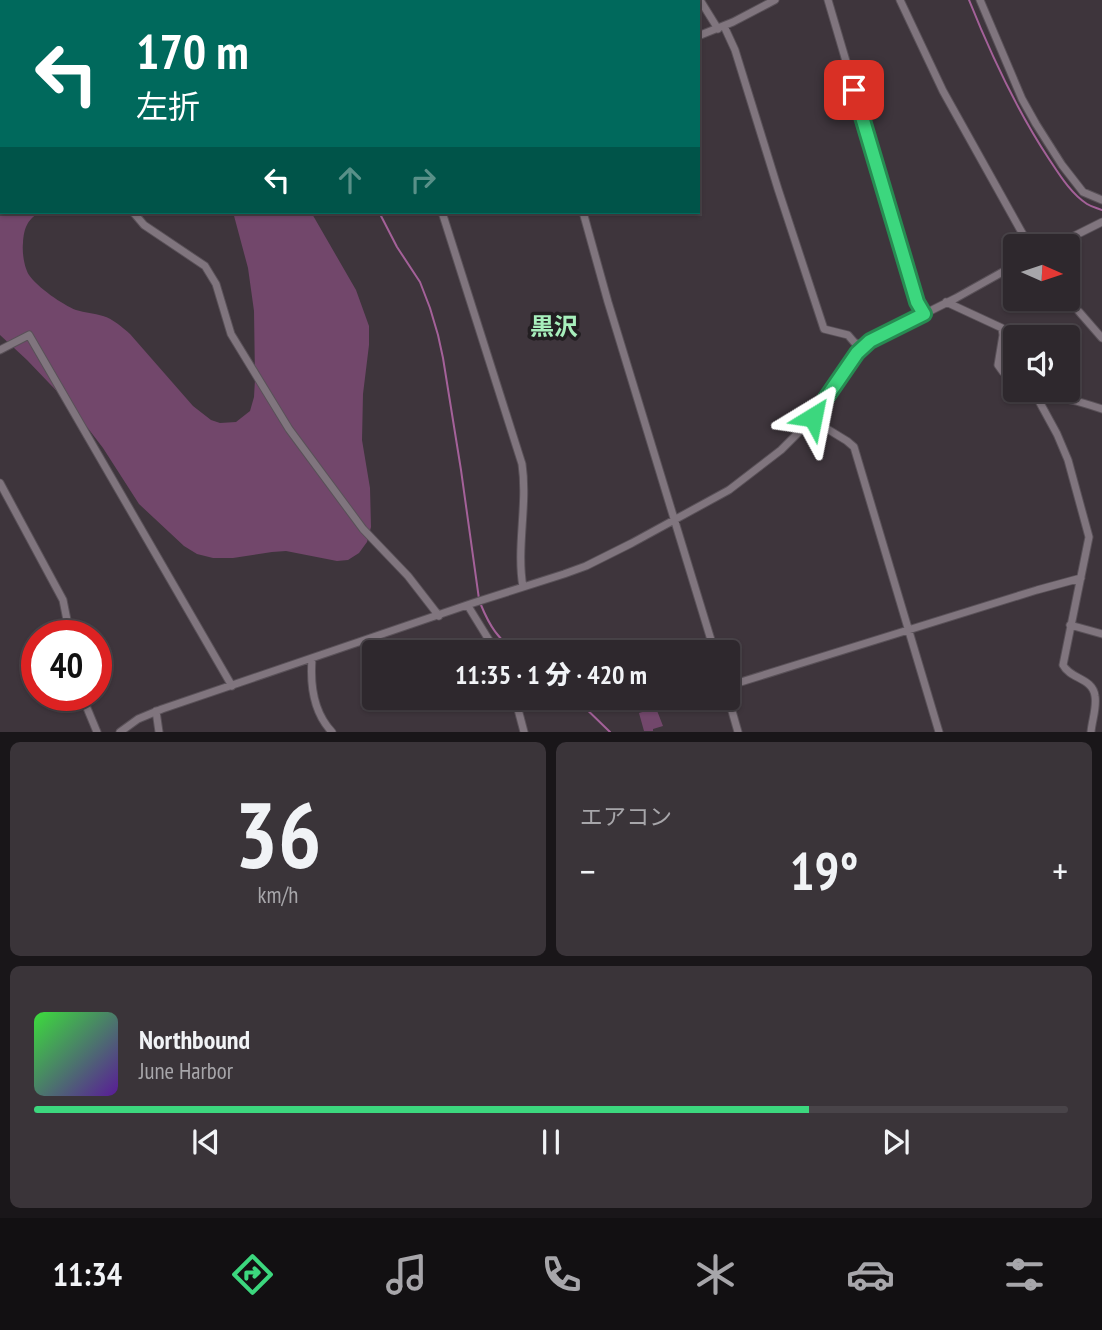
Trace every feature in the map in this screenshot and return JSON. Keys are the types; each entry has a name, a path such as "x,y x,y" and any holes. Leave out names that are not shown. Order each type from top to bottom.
{"street":[{"path":"700,0 735,50 824,329 848,335 863,347"},
{"path":"700,35 721,28 775,0"},
{"path":"828,0 917,302 924,314"},
{"path":"900,0 943,91 1023,234"},
{"path":"980,0 1022,99 1036,124 1062,166 1083,192 1102,201"},
{"path":"135,214 144,225 205,266 212,275 231,334 289,429 363,529 408,576 439,616"},
{"path":"443,214 522,464 525,494 520,573 523,587"},
{"path":"584,214 711,640"},
{"path":"1078,234 1102,222"},
{"path":"120,732 138,719 156,711 586,566 674,521 745,479 796,436 857,353 870,341 1003,271"},
{"path":"946,302 1002,328 998,365 1003,372"},
{"path":"1079,312 1102,338"},
{"path":"0,350 29,335 232,685"},
{"path":"1040,402 1068,460 1089,537 1063,664 1070,674 1086,682 1094,691 1091,732"},
{"path":"1078,402 1102,409"},
{"path":"811,419 854,447 939,732"},
{"path":"0,483 63,600 68,620"},
{"path":"740,682 1081,578"},
{"path":"470,604 490,640"},
{"path":"1070,625 1102,634"},
{"path":"312,659 311,678 318,714 332,732"},
{"path":"518,710 524,732"},
{"path":"732,710 738,732"},
{"path":"88,711 97,732"},
{"path":"156,711 159,732"}],"shaded area":[{"path":"0,214 37,214 29,221 23,238 25,264 33,280 71,308 114,321 130,334 193,406 211,420 220,423 236,422 250,411 255,379 254,311 248,268 234,214 312,214 356,290 369,326 362,440 370,488 371,527 367,542 359,553 348,560 337,561 286,551 233,558 213,558 197,554 184,546 139,504 103,448 71,406 0,335"},
{"path":"657,710 663,726 653,731 644,731 639,713"}],"waterway":[{"path":"969,0 1005,81 1037,140 1076,195 1087,204 1102,210"},
{"path":"380,214 420,282 438,335 479,599"},
{"path":"481,605 502,640"},
{"path":"587,710 610,732"}],"district":[{"name":"黒沢","path":"554,326"}],"route":[{"path":"813,417 863,347 924,314 917,302 854,90"}]}
